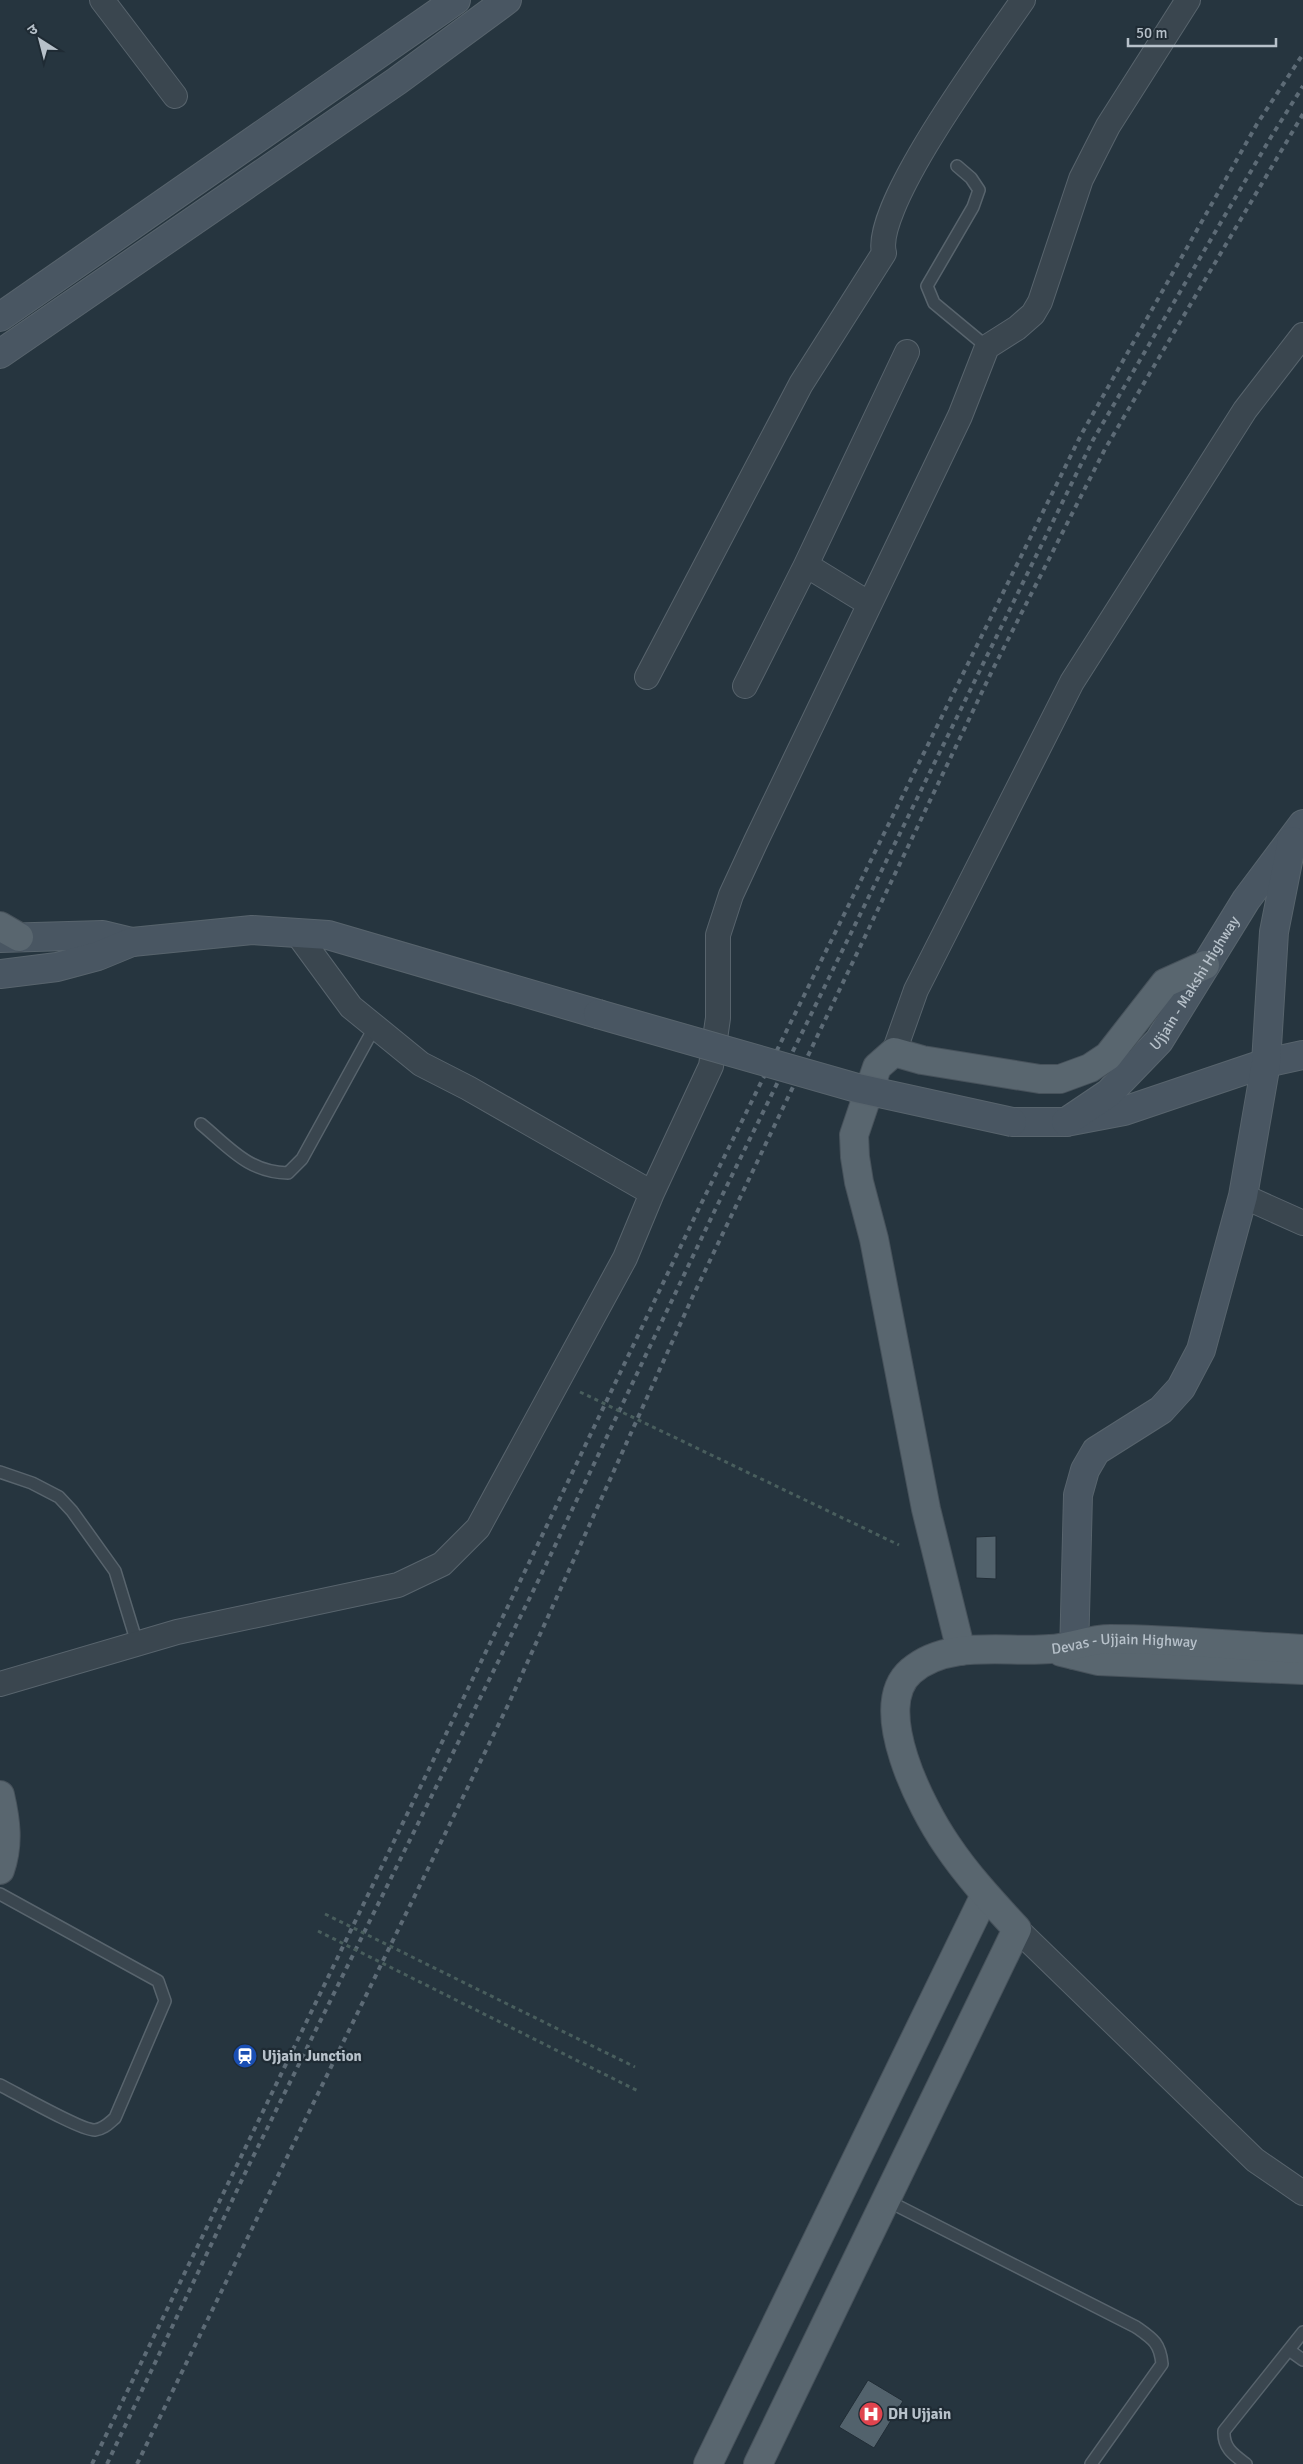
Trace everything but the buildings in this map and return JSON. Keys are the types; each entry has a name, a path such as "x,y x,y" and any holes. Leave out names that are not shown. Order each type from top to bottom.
{"main road":[{"path":"961,1651 926,1509 874,1239 859,1182 855,1157 854,1135 856,1126 877,1067 894,1052 932,1062 1040,1079 1060,1078 1090,1068 1108,1056 1165,983 1205,965"},
{"name":"Devas - Ujjain Highway","path":"1066,1650 1108,1639 1303,1649"},
{"path":"758,2464 1017,1929 985,1895 946,1844 918,1795 899,1742 895,1711 898,1688 910,1672 926,1661 961,1651 1066,1650"},
{"name":"Devas - Ujjain Highway","path":"1066,1650 1098,1661 1303,1670"},
{"path":"0,1795 7,1838 5,1856 0,1870"},
{"path":"708,2464 985,1895"}],"street":[{"path":"102,0 175,96"},
{"path":"0,317 456,0"},
{"path":"0,354 397,81 507,0"},
{"path":"647,677 801,384 884,253 881,245 887,219 928,140 1023,0"},
{"path":"0,1684 186,1630 398,1585 442,1564 478,1528 625,1258 652,1193 711,1066 718,1018 718,935 731,895 868,603 960,416 987,347 1017,328 1033,314 1040,302 1081,179 1108,126 1188,0"},
{"path":"190,185 211,209"},
{"path":"894,1052 916,990 1072,682 1245,410 1303,335"},
{"path":"745,686 806,565 907,352"},
{"path":"806,565 868,603"},
{"path":"1066,1650 1078,1495 1085,1470 1096,1451 1161,1410 1181,1388 1201,1350 1243,1196 1266,1063 1274,932 1297,833"},
{"name":"Ujjain - Makshi Highway","path":"1066,1122 1109,1093 1159,1042 1246,900 1297,833"},
{"path":"0,974 57,967 98,956 132,942 252,930 328,935 857,1088 1012,1122 1066,1122 1124,1111 1266,1063 1303,1055"},
{"path":"296,932 351,1007 374,1028 420,1064 468,1088 652,1193"},
{"path":"6,934 103,935 132,942"},
{"path":"1243,1196 1303,1223"},
{"path":"1017,1929 1254,2160 1303,2193"}],"lane":[{"path":"957,166 971,178 979,190 973,207 927,286 934,303 987,347"},
{"path":"201,1124 254,1167 271,1173 288,1173 302,1159 374,1028"},
{"path":"0,1472 32,1483 59,1497 72,1511 115,1571 137,1643"},
{"path":"0,1894 158,1981 165,2000 115,2118 105,2127 94,2130 0,2086"},
{"path":"885,2199 1136,2326 1148,2334 1160,2348 1162,2364 1091,2464"},
{"path":"1246,2464 1229,2451 1223,2440 1224,2432 1303,2332"},
{"path":"1289,2350 1303,2360"}],"path":[{"path":"580,1392 899,1545"},
{"path":"325,1914 635,2067"},
{"path":"318,1931 638,2091"}],"railway":[{"path":"92,2464 700,1206 1081,435 1257,124 1303,54"},
{"path":"107,2464 249,2165 542,1573 714,1212 1093,440 1271,137 1303,86"},
{"path":"137,2464 509,1703 692,1298 993,669 1105,449 1303,114"}],"place":[{"name":"Ujjain Junction","path":"245,2056"},
{"name":"DH Ujjain","path":"871,2414"}]}
